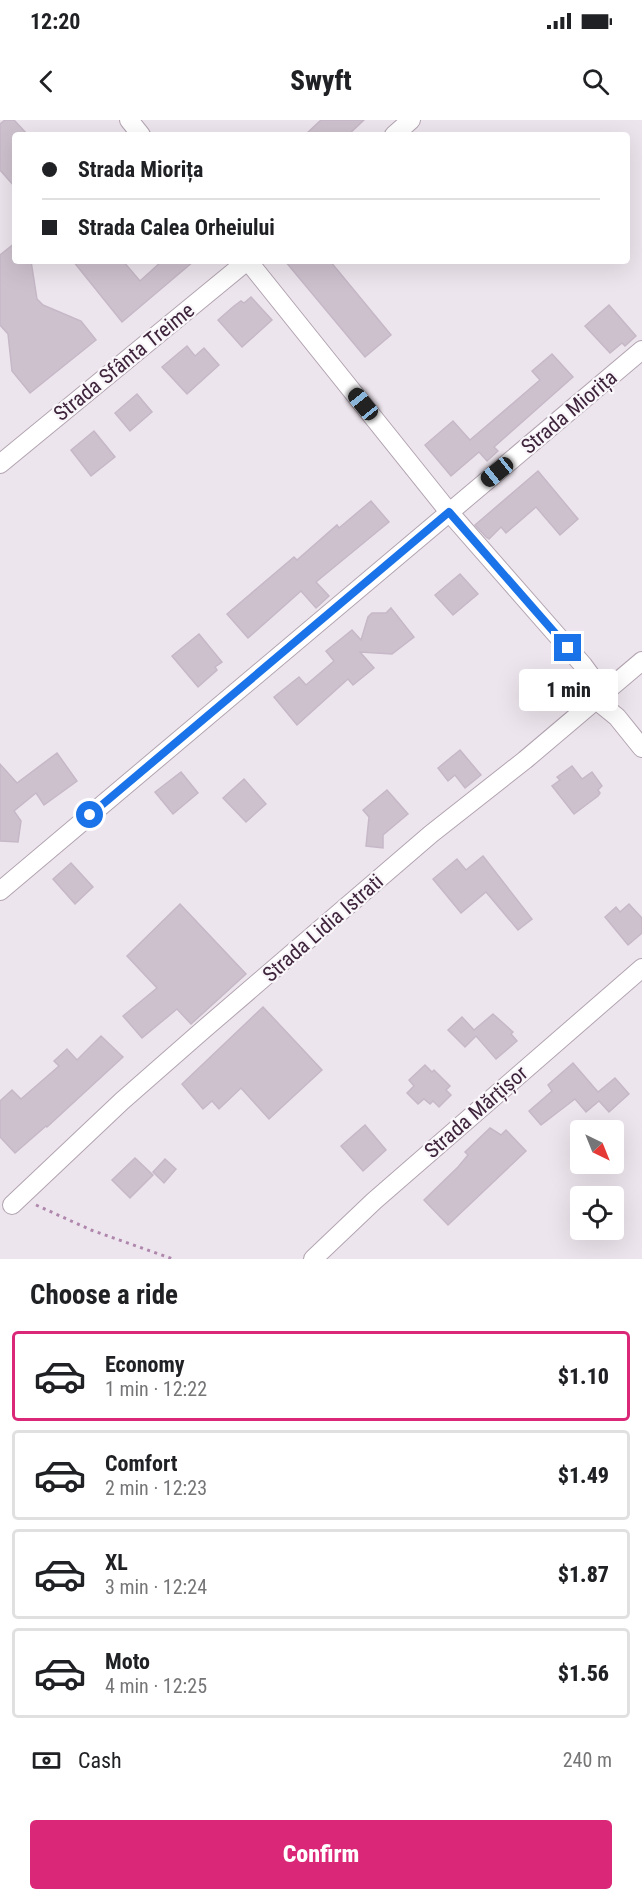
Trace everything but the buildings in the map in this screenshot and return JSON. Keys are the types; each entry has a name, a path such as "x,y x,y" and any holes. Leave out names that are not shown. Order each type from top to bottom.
{"street":[{"path":"129,120 139,132"},
{"path":"397,132 411,120"},
{"name":"Strada Sfânta Treime","path":"0,464 244,264"},
{"path":"250,264 449,512 583,665 594,680 598,698 642,748"},
{"name":"Strada Miorița","path":"0,891 642,350"},
{"name":"Strada Lidia Istrati","path":"12,1204 114,1108 203,1030 431,834 525,760 642,661"},
{"name":"Strada Mărțișor","path":"313,1259 374,1202 642,968"}],"path":[{"path":"12,1204 29,1203 91,1230 173,1259"}],"route":[{"path":"90,815 449,512 568,648"}]}
